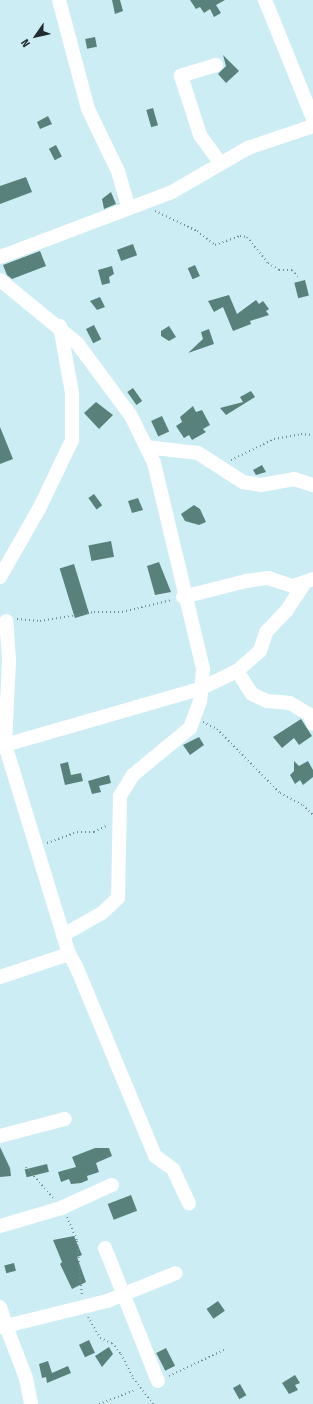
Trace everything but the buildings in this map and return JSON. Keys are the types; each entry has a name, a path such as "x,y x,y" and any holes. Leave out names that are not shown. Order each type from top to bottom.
{"street":[{"path":"59,0 88,109 118,171 128,207"},
{"path":"265,0 313,119"},
{"path":"216,65 181,76 200,135 220,163"},
{"path":"0,257 128,207 172,192 248,148 313,126"},
{"path":"0,280 60,326 103,376 130,416 154,463 164,502 183,597 203,669 202,688 195,717 190,728 133,775 120,796 118,819 118,898 102,913 63,935"},
{"path":"0,577 39,509 72,440 72,393 60,326"},
{"path":"146,448 185,450 198,453 243,482 261,485 294,479 313,485"},
{"path":"183,597 215,587 268,578 293,586 308,582"},
{"path":"6,745 202,688 237,671 260,651 266,632 287,610 308,582"},
{"path":"6,621 9,660 6,745 63,935 69,954 76,966 154,1156 173,1169 189,1204"},
{"path":"237,671 252,694 268,701 290,703 310,716 313,724"},
{"path":"0,977 69,954"},
{"path":"0,1136 65,1119"},
{"path":"0,1226 61,1208 112,1185"},
{"path":"105,1248 124,1292 158,1381"},
{"path":"3,1327 84,1305 107,1301 124,1292 176,1273"},
{"path":"0,1307 3,1327 26,1378 31,1404"}],"path":[{"path":"145,202 162,216 197,231 215,245 240,236 247,238 268,263 279,270 292,270 298,277"},
{"path":"217,466 274,439 301,434 313,435"},
{"path":"6,621 40,621 94,612 122,612 183,597"},
{"path":"195,717 217,729 280,793 303,805 313,815"},
{"path":"45,845 77,832 94,832 118,819"},
{"path":"26,1167 61,1208 77,1241 84,1305 90,1323 100,1338 112,1343 121,1354 133,1378 153,1404"},
{"path":"158,1381 224,1350"},
{"path":"99,1404 136,1390"}]}
